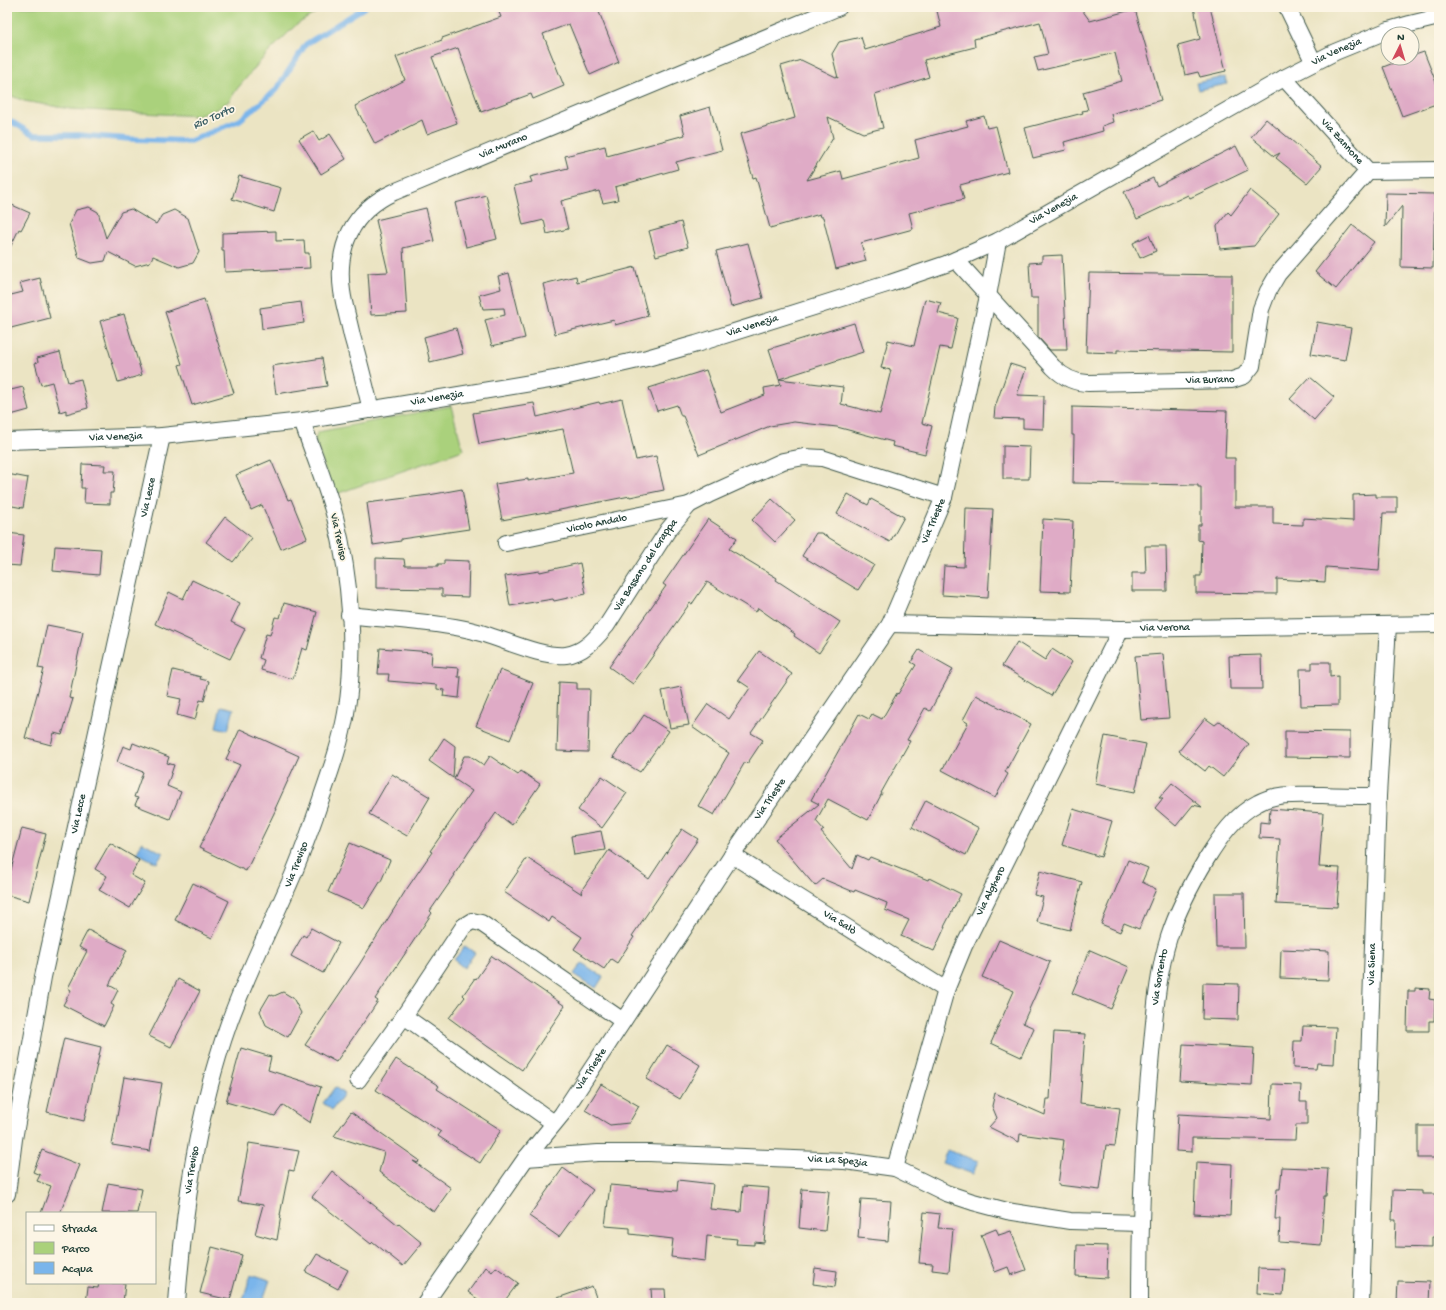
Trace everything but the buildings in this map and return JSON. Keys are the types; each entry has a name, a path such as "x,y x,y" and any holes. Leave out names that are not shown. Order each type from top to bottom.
{"street":[{"name":"Via Murano","path":"371,410 343,300 341,275 342,259 348,235 353,225 370,206 394,192 839,7"},
{"path":"1287,7 1314,63"},
{"name":"Via Venezia","path":"7,441 162,436 302,421 547,380 647,358 696,344 890,284 956,260 998,241 1284,78 1350,45 1410,24 1439,17"},
{"name":"Via Zannone","path":"1284,78 1368,171 1439,170"},
{"name":"Via Burano","path":"956,260 1052,367 1064,376 1088,383 1227,381 1239,379 1244,376 1252,366 1261,309 1268,291 1278,274 1368,171"},
{"name":"Via Trieste","path":"425,1303 526,1158 562,1114 732,855 890,624 944,497 988,296 998,241"},
{"name":"Via Treviso","path":"177,1303 185,1220 192,1174 214,1071 238,1001 308,836 340,741 350,685 351,661 345,567 335,518 302,421"},
{"name":"Via Lecce","path":"7,1194 10,1138 43,977 162,436"},
{"name":"Via Bassano del Grappa","path":"349,615 456,627 490,635 542,653 559,655 572,654 583,649 599,635 668,530 689,505 776,464 790,459 804,457 827,460 944,497"},
{"name":"Vicolo Andalo","path":"506,543 689,505"},
{"name":"Via Verona","path":"890,624 1121,629 1439,624"},
{"name":"Via Siena","path":"1361,1303 1378,796 1388,625"},
{"name":"Via Alghero","path":"895,1168 946,990 964,946 1121,629"},
{"name":"Via Sorrento","path":"1140,1303 1140,1223 1148,1086 1161,969 1174,922 1186,896 1220,838 1232,823 1250,808 1267,799 1291,795 1378,796"},
{"name":"Via Salò","path":"732,855 946,990"},
{"path":"358,1080 404,1016 464,926 472,921 480,923 623,1021"},
{"path":"404,1016 554,1123"},
{"name":"Via La Spezia","path":"526,1158 598,1153 670,1153 844,1161 895,1168 946,1192 998,1209 1023,1215 1065,1220 1140,1223"}],"green space":[{"path":"7,7 325,7 296,25 264,57 237,89 229,101 215,110 197,116 70,109 24,101 7,94"},
{"path":"451,406 463,450 333,495 315,439 318,432"}],"water":[{"path":"1225,77 1227,84 1198,90 1196,83"},
{"path":"221,706 234,709 228,730 216,727"},
{"path":"142,842 163,853 157,863 137,853"},
{"path":"465,946 475,953 464,968 454,960"},
{"path":"582,963 603,977 596,988 574,974"},
{"path":"335,1087 344,1094 332,1110 323,1103"},
{"path":"947,1150 978,1161 973,1174 942,1163"},
{"path":"251,1274 270,1280 262,1303 242,1303"}],"waterway":[{"name":"Rio Torto","path":"7,119 34,135 79,135 129,139 190,141 240,120 276,90 306,44 365,7"}]}
